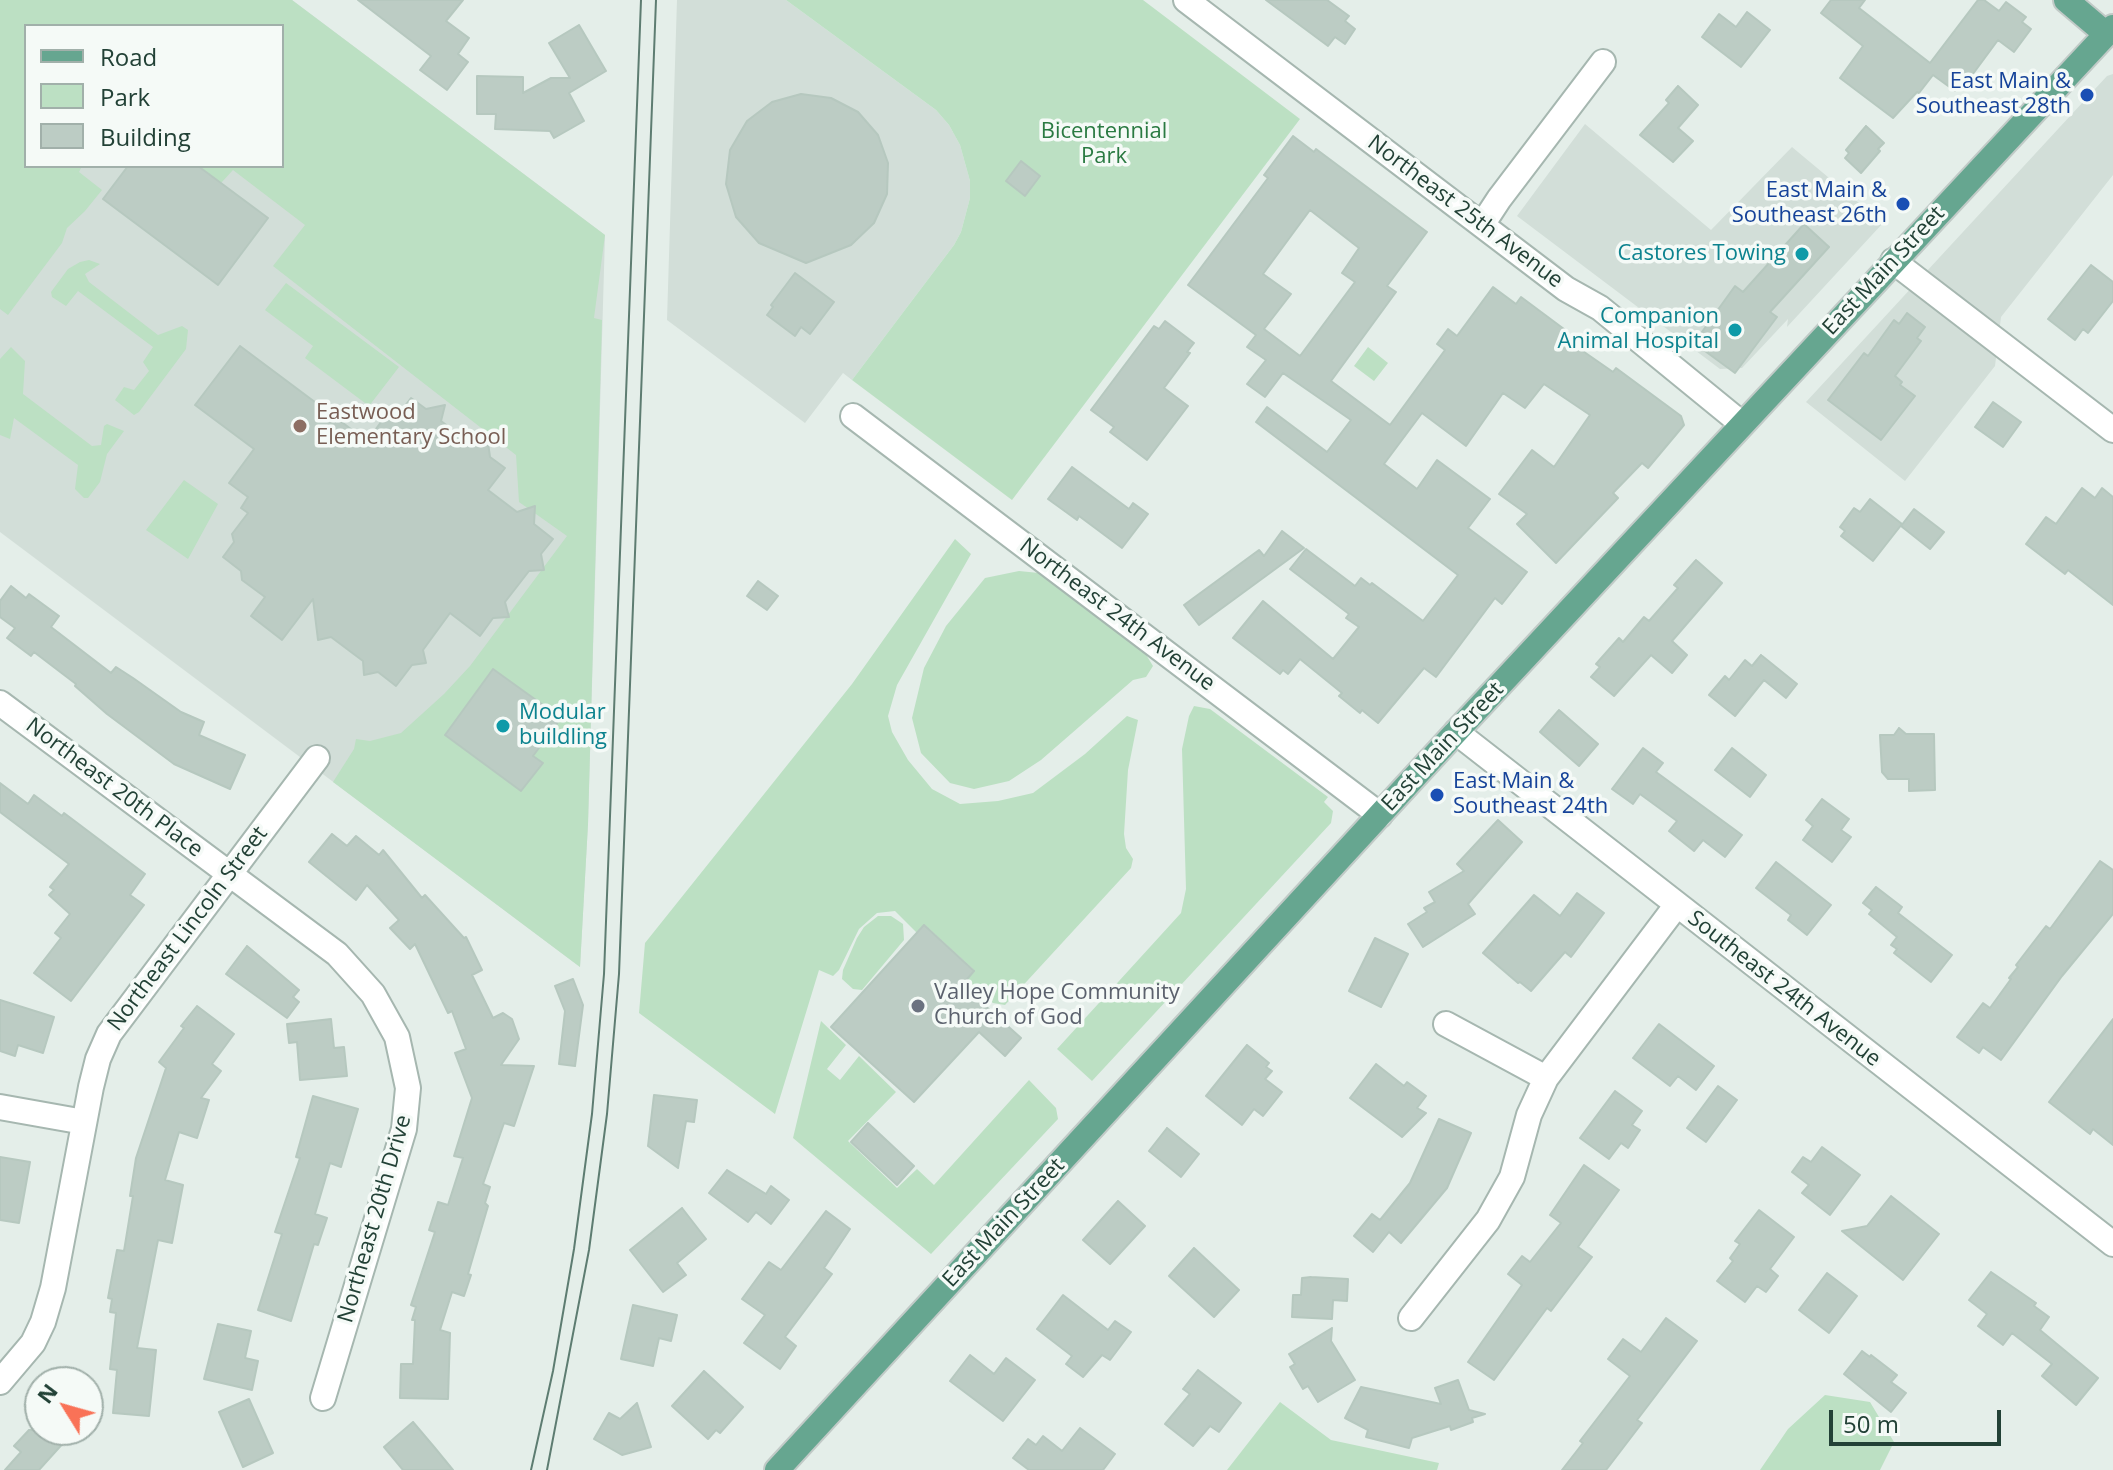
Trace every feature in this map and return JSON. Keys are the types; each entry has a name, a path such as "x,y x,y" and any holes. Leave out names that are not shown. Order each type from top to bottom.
{"main road":[{"path":"2066,0 2110,33"},
{"name":"East Main Street","path":"777,1470 1456,732 1893,261 2110,33"}],"street":[{"name":"Northeast 25th Avenue","path":"1186,0 1213,8 1482,225 1566,289 1600,308 1742,424"},
{"path":"1482,225 1603,62"},
{"path":"1893,261 2113,430"},
{"name":"Northeast 24th Avenue","path":"853,416 1380,815"},
{"name":"Northeast 20th Place","path":"0,703 229,873"},
{"name":"Southeast 24th Avenue","path":"1456,732 2113,1244"},
{"name":"Northeast Lincoln Street","path":"0,1382 33,1343 43,1322 56,1272 98,1059 109,1034 317,758"},
{"name":"Northeast 20th Drive","path":"229,873 337,954 373,994 397,1037 408,1088 404,1129 323,1398"},
{"path":"1411,1318 1488,1220 1512,1177 1529,1115 1546,1078 1676,906"},
{"path":"1446,1024 1546,1078"},
{"path":"0,1107 84,1122"}],"shaded area":[{"name":"Eastwood Elementary School","path":"0,0 292,0 605,235 588,824 580,967 0,532"},
{"path":"677,0 786,0 936,110 960,145 970,181 970,198 961,232 954,245 852,380 843,373 805,423 667,320"},
{"path":"2113,74 2113,175 2001,317 1995,366 1905,481 1806,402 2107,76"},
{"path":"1585,124 1711,230 1792,147 1883,223 1787,327 1788,319 1742,368 1720,369 1517,216"}],"green space":[{"path":"0,0 292,0 605,235 594,318 602,320 588,824 580,967 333,782 354,749 356,739 370,741 401,733 444,694 470,666 567,536 519,502 516,455 273,266 305,225 233,170 221,183 202,168 284,168 284,24 24,24 24,168 81,168 79,172 102,190 67,228 62,243 8,315 0,309"},
{"name":"Bicentennial Park","path":"786,0 1143,0 1300,119 1012,500 852,380 961,232 970,198 970,181 960,145 936,110"},
{"path":"89,260 100,264 85,274 89,282 158,335 182,326 188,330 186,349 134,415 115,400 124,387 134,390 149,371 143,362 153,347 78,291 66,306 52,297 51,292 68,269"},
{"path":"286,283 399,367 369,406 305,358 313,346 265,310"},
{"path":"11,347 25,361 23,394 92,446 101,445 107,424 124,431 107,454 100,482 88,498 75,489 78,465 14,418 10,439 0,435 0,359"},
{"path":"1368,347 1388,363 1374,381 1354,366"},
{"path":"184,480 218,504 188,559 146,530"},
{"path":"955,539 971,554 897,685 888,716 892,732 908,760 932,789 960,804 998,801 1033,793 1085,754 1127,716 1138,720 1128,770 1124,834 1126,848 1133,859 1131,868 1005,1005 993,1003 966,980 974,970 925,925 917,933 895,911 877,913 859,929 833,976 819,970 775,1114 639,1013 645,943 852,684"},
{"path":"1019,571 1039,573 1145,653 1153,666 1146,677 1133,680 1041,760 1009,781 974,789 950,783 921,753 912,718 924,668 946,626 985,578"},
{"path":"1194,706 1210,709 1328,797 1324,802 1333,811 1331,823 1092,1081 1057,1049 1181,913 1186,889 1182,749"},
{"path":"878,916 891,916 903,924 904,940 862,990 853,989 842,979 843,970 864,927"},
{"path":"821,1021 846,1045 827,1069 840,1080 859,1056 896,1092 848,1141 897,1188 917,1169 934,1185 1029,1080 1056,1108 1058,1119 931,1254 793,1138"},
{"path":"1825,1395 1870,1402 1894,1442 1880,1470 1760,1470 1788,1429"},
{"path":"1280,1402 1331,1440 1439,1463 1437,1470 1227,1470"}],"building":[{"path":"358,0 463,0 446,21 469,38 458,54 468,62 447,90 420,70 431,56"},
{"path":"1266,0 1327,0 1349,16 1345,21 1355,29 1345,44 1335,37 1328,46"},
{"path":"1831,0 1865,0 1859,8 1930,63 1978,0 1984,0 1999,11 2006,2 2026,17 2022,22 2031,29 2014,52 1998,40 1967,82 1964,79 1955,91 1933,75 1893,118 1840,78 1863,46 1821,13"},
{"path":"1747,12 1770,30 1741,67 1702,37 1719,14 1736,27"},
{"path":"579,25 606,71 569,93 584,121 554,138 550,131 495,129 496,114 477,114 477,76 523,77 523,93 551,78 570,78 549,43"},
{"path":"1678,86 1698,105 1678,128 1693,141 1673,162 1640,135 1669,103 1666,100"},
{"path":"801,94 831,98 858,112 878,135 888,163 887,194 874,223 851,245 806,263 759,243 736,217 726,184 730,150 747,121 772,102"},
{"path":"1866,126 1884,143 1861,173 1845,158 1849,153 1846,150"},
{"path":"1293,136 1314,152 1316,149 1427,232 1387,286 1396,292 1331,381 1390,425 1445,350 1437,344 1448,329 1457,336 1493,287 1516,304 1521,297 1568,332 1564,338 1613,372 1616,368 1681,416 1684,425 1648,468 1642,463 1613,493 1618,498 1556,563 1517,524 1527,514 1499,494 1532,450 1554,467 1590,415 1544,384 1525,408 1503,393 1466,446 1422,413 1384,464 1417,489 1437,460 1490,499 1468,528 1527,572 1502,604 1495,598 1436,677 1424,668 1378,723 1339,696 1342,693 1300,659 1288,674 1283,670 1280,674 1233,638 1263,601 1333,659 1359,627 1346,618 1349,614 1290,569 1306,549 1355,586 1361,578 1370,585 1372,583 1423,621 1458,575 1256,422 1267,407 1327,452 1351,420 1283,373 1265,397 1247,384 1266,360 1247,347 1256,335 1188,285 1268,178 1264,175","holes":["1310,210 1359,248 1342,273 1355,282 1300,356 1264,329 1291,294 1263,274"]},
{"path":"1021,161 1040,176 1025,196 1006,181"},
{"path":"126,168 201,168 268,218 218,285 103,199"},
{"path":"1804,224 1829,247 1770,312 1777,317 1735,373 1694,343 1735,286 1743,292"},
{"path":"2091,265 2113,282 2113,301 2088,333 2083,329 2075,340 2048,319"},
{"path":"795,273 834,302 810,334 801,327 795,336 767,315"},
{"path":"1907,313 1925,327 1917,338 1921,341 1895,376 1902,382 1900,385 1915,396 1881,440 1828,400 1864,353 1868,356 1894,320 1899,324"},
{"path":"1165,321 1194,343 1164,388 1188,406 1147,460 1110,432 1114,427 1091,410 1154,326 1159,329"},
{"path":"240,346 367,441 384,418 394,420 411,398 426,409 445,405 441,421 474,446 488,443 490,457 505,468 488,490 517,512 535,506 534,524 553,539 541,554 544,570 529,571 505,602 509,617 493,618 480,636 450,613 423,650 426,663 412,665 396,686 378,672 364,675 363,661 331,637 318,640 313,599 282,640 251,616 265,597 242,580 241,571 223,557 234,542 232,534 248,513 241,508 248,497 229,483 254,449 195,405"},
{"path":"1993,402 2021,422 2003,447 1975,427"},
{"path":"1072,467 1129,509 1133,503 1148,514 1122,548 1079,516 1077,520 1048,499"},
{"path":"2082,488 2095,498 2102,488 2113,497 2113,605 2068,570 2065,574 2026,544 2046,517 2056,524"},
{"path":"1870,499 1902,524 1873,561 1841,536 1845,531 1840,527 1854,508 1860,512"},
{"path":"1914,509 1944,532 1930,549 1901,526"},
{"path":"1282,531 1304,548 1199,625 1184,605 1259,550 1264,556"},
{"path":"1696,560 1722,583 1672,641 1687,655 1672,673 1651,655 1614,696 1591,677 1600,667 1596,664 1619,638 1623,642 1644,617 1649,621 1678,588 1674,585"},
{"path":"758,581 778,596 767,610 747,596"},
{"path":"11,586 26,598 29,594 59,616 51,627 111,673 116,667 181,712 204,722 199,735 245,755 230,789 174,764 107,714 76,684 34,652 31,656 7,638 15,628 0,617 0,601"},
{"path":"1761,655 1797,684 1786,698 1764,680 1735,716 1709,695 1725,676 1729,680 1745,660 1752,666"},
{"name":"Modular buildling","path":"493,669 561,718 533,756 543,763 521,791 445,735"},
{"path":"1559,710 1598,744 1579,766 1540,732"},
{"path":"1899,728 1906,734 1934,734 1935,790 1909,791 1909,779 1888,779 1882,772 1880,735 1894,735"},
{"path":"1643,748 1663,763 1656,772 1742,835 1725,857 1703,840 1694,851 1669,831 1677,821 1640,794 1633,804 1612,789"},
{"path":"1732,748 1766,775 1750,797 1715,770"},
{"path":"0,783 28,804 34,795 62,816 64,813 145,874 130,895 144,905 71,1001 34,973 61,938 55,933 70,914 49,895 54,890 50,887 69,864 0,812"},
{"path":"1822,799 1849,819 1841,830 1851,837 1832,862 1803,840 1813,826 1806,820"},
{"path":"1498,820 1522,842 1468,904 1475,914 1423,947 1408,924 1427,912 1424,908 1435,902 1429,892 1464,871 1457,864"},
{"path":"332,834 347,846 356,836 379,855 383,850 422,898 425,895 466,937 482,970 472,975 493,1018 503,1013 512,1019 519,1039 501,1065 534,1066 514,1126 504,1123 483,1184 490,1187 485,1203 488,1206 464,1296 452,1292 440,1330 450,1333 448,1399 400,1398 401,1364 413,1364 415,1320 412,1320 416,1307 411,1305 435,1232 429,1230 438,1202 448,1205 463,1158 454,1156 472,1098 455,1053 466,1049 452,1011 448,1013 415,944 410,949 390,928 399,920 367,885 356,900 309,862"},
{"path":"2100,861 2113,870 2113,914 2062,976 2001,1060 1983,1047 1979,1053 1957,1037 1983,1003 1990,1008 2011,979 2018,967 2016,965 2046,926 2050,929"},
{"path":"1776,862 1831,905 1807,935 1788,920 1791,915 1756,888"},
{"path":"1876,887 1902,907 1898,913 1952,955 1931,982 1894,953 1897,949 1891,945 1897,937 1869,914 1872,910 1863,903"},
{"path":"1577,893 1604,913 1571,957 1565,952 1531,991 1483,953 1534,895 1560,916"},
{"name":"Valley Hope Community Church of God","path":"924,925 974,971 962,985 1021,1038 1005,1056 979,1032 914,1102 831,1027"},
{"path":"1375,938 1408,954 1381,1007 1349,991"},
{"path":"247,946 299,990 293,997 299,1002 287,1018 226,974"},
{"path":"573,979 583,1005 575,1066 559,1064 565,1011 555,986"},
{"path":"0,1000 54,1017 43,1053 18,1045 15,1056 0,1051"},
{"path":"197,1006 234,1034 212,1064 221,1071 201,1098 209,1100 197,1138 179,1132 165,1180 183,1185 172,1243 158,1240 137,1348 156,1350 149,1416 113,1413 117,1370 110,1369 116,1313 110,1312 112,1299 108,1298 117,1250 124,1251 136,1158 166,1068 159,1062"},
{"path":"331,1019 334,1048 344,1047 347,1076 300,1080 297,1042 289,1043 287,1024"},
{"path":"2113,1019 2113,1145 2093,1129 2090,1134 2049,1102"},
{"path":"1659,1024 1714,1066 1696,1090 1678,1076 1670,1086 1633,1058"},
{"path":"1247,1045 1269,1063 1266,1067 1272,1071 1265,1079 1282,1092 1263,1116 1254,1109 1242,1125 1206,1096"},
{"path":"1376,1064 1404,1086 1407,1082 1426,1096 1417,1108 1426,1113 1402,1137 1350,1098"},
{"path":"1718,1086 1737,1100 1706,1142 1687,1128"},
{"path":"1615,1091 1642,1111 1632,1125 1640,1130 1628,1148 1621,1143 1609,1159 1580,1138"},
{"path":"654,1095 697,1100 694,1122 686,1121 678,1168 648,1146"},
{"path":"313,1096 358,1109 341,1167 330,1163 315,1214 327,1218 318,1245 314,1244 291,1321 258,1310 282,1234 275,1232 300,1158 296,1157"},
{"path":"1439,1119 1471,1133 1447,1188 1401,1243 1389,1232 1373,1252 1354,1236 1372,1214 1380,1220 1410,1183"},
{"path":"868,1123 914,1166 897,1185 851,1142"},
{"path":"1167,1128 1199,1154 1181,1177 1149,1151"},
{"path":"1822,1147 1860,1175 1830,1215 1802,1193 1809,1185 1792,1172 1803,1157 1811,1162"},
{"path":"0,1157 30,1162 19,1223 0,1220"},
{"path":"1584,1165 1619,1190 1578,1247 1592,1257 1551,1311 1547,1308 1494,1380 1468,1362 1522,1285 1508,1274 1522,1256 1530,1262 1561,1223 1550,1215"},
{"path":"727,1170 766,1194 771,1186 789,1200 771,1224 756,1212 748,1222 709,1193"},
{"path":"1891,1196 1939,1234 1903,1280 1842,1231 1867,1226"},
{"path":"1118,1201 1145,1226 1110,1264 1083,1240"},
{"path":"682,1208 706,1239 677,1263 686,1275 663,1292 630,1250"},
{"path":"1759,1210 1794,1237 1770,1269 1778,1276 1766,1292 1757,1286 1745,1302 1717,1281 1733,1261 1730,1258 1740,1244 1735,1241"},
{"path":"826,1211 850,1229 824,1268 832,1274 785,1337 796,1346 780,1369 744,1343 765,1315 742,1299 769,1262 781,1270"},
{"path":"1194,1248 1239,1290 1214,1317 1169,1276"},
{"path":"1991,1272 2036,1303 2034,1306 2049,1317 2040,1330 2098,1378 2076,1405 2042,1376 2052,1364 2012,1333 2003,1345 1978,1326 1987,1314 1969,1300"},
{"path":"1827,1273 1857,1296 1829,1333 1799,1310"},
{"path":"1302,1278 1348,1279 1347,1301 1333,1300 1332,1319 1292,1317 1293,1295 1301,1295"},
{"path":"1063,1295 1108,1330 1115,1321 1131,1332 1110,1360 1102,1355 1083,1377 1066,1364 1072,1356 1037,1329"},
{"path":"633,1305 677,1315 671,1341 659,1338 653,1366 621,1359"},
{"path":"1666,1318 1697,1341 1637,1420 1642,1423 1606,1470 1562,1470 1583,1443 1580,1441 1630,1376 1608,1359 1623,1339 1641,1352"},
{"path":"218,1324 251,1331 245,1358 258,1361 252,1390 204,1379"},
{"path":"1332,1328 1331,1341 1355,1380 1318,1402 1308,1386 1303,1389 1290,1367 1295,1364 1289,1354"},
{"path":"1862,1351 1897,1375 1891,1382 1906,1393 1891,1412 1844,1374"},
{"path":"970,1355 994,1374 1006,1358 1035,1380 1003,1421 950,1381"},
{"path":"1198,1370 1241,1403 1219,1432 1210,1426 1193,1446 1165,1424 1190,1394 1183,1389"},
{"path":"704,1371 743,1407 720,1433 716,1430 708,1439 672,1406"},
{"path":"1458,1380 1469,1410 1485,1414 1451,1430 1450,1426 1412,1438 1409,1448 1366,1437 1368,1430 1345,1418 1361,1387 1441,1404 1435,1388"},
{"path":"249,1399 273,1453 243,1467 219,1412"},
{"path":"637,1403 651,1447 622,1455 594,1439 609,1413 620,1419"},
{"path":"413,1422 453,1470 403,1470 384,1447"},
{"path":"1080,1428 1115,1454 1103,1470 1029,1470 1013,1458 1028,1439 1036,1445 1043,1436 1062,1451"},
{"path":"24,1435 24,1446 61,1446 39,1470 5,1470 21,1452 14,1446"}],"tram line":[{"path":"531,1470 553,1371 574,1249 592,1114 604,974 641,0"},
{"path":"547,1470 589,1250 607,1114 619,974 656,0"}],"place":[{"name":"East Main & Southeast 28th","path":"2087,95"},
{"name":"East Main & Southeast 26th","path":"1903,204"},
{"name":"Castores Towing","path":"1802,254"},
{"name":"Companion Animal Hospital","path":"1735,330"},
{"name":"Eastwood Elementary School","path":"300,426"},
{"name":"Modular buildling","path":"503,726"},
{"name":"East Main & Southeast 24th","path":"1437,795"},
{"name":"Valley Hope Community Church of God","path":"918,1006"}]}
